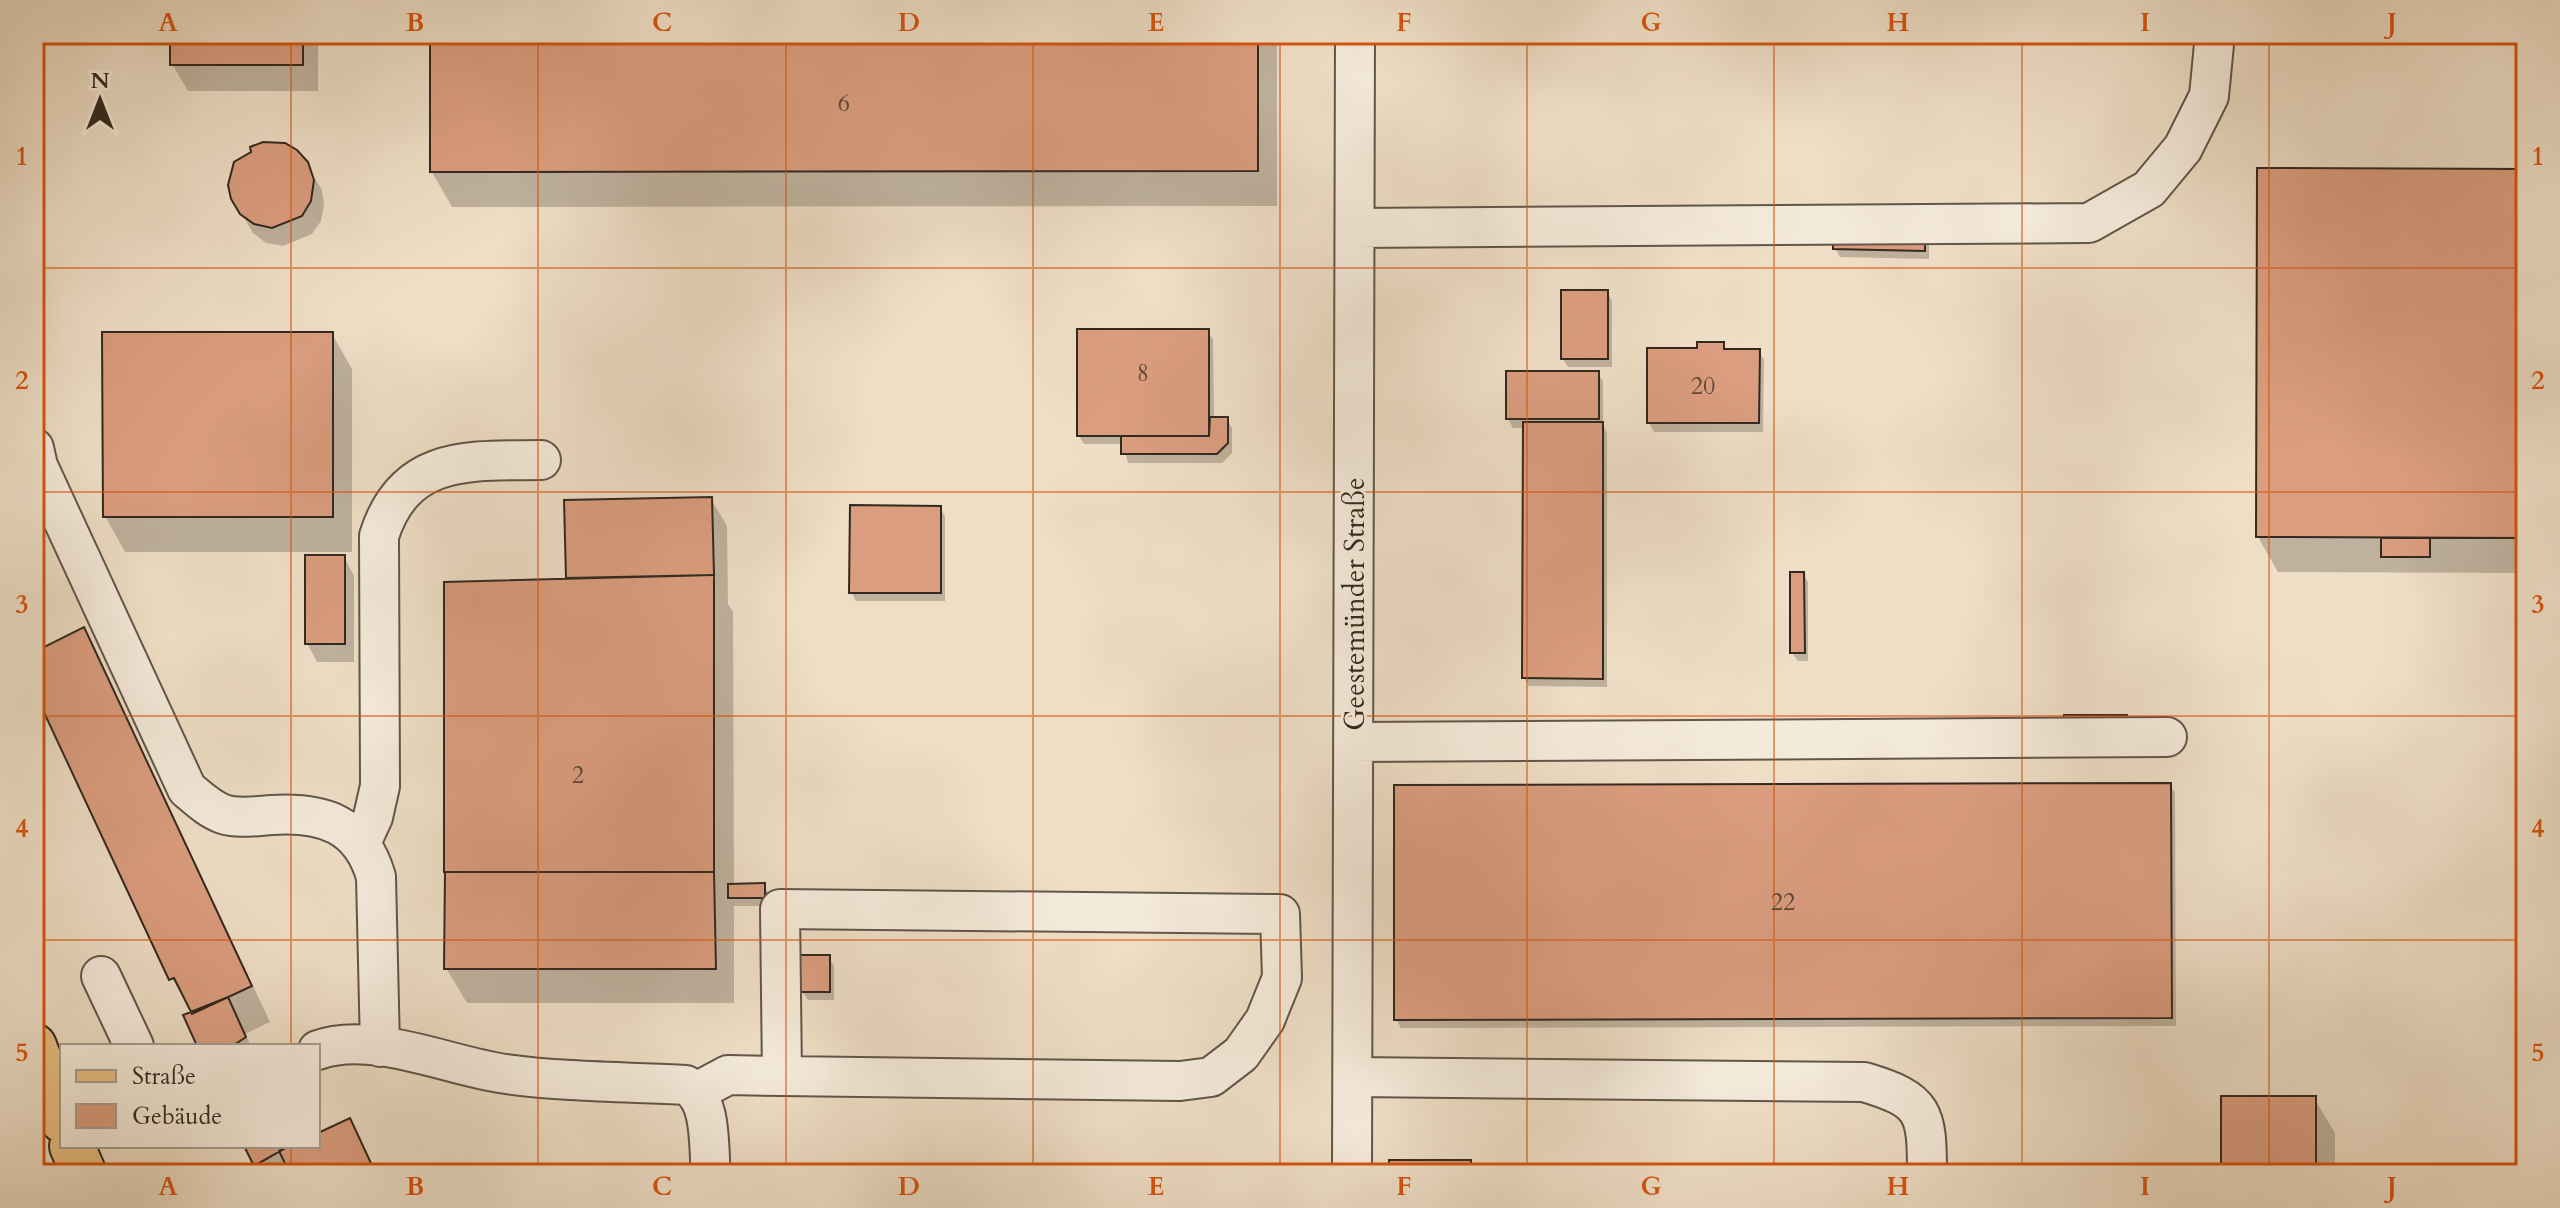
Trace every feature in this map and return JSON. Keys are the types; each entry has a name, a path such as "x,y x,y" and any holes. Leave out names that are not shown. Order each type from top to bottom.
{"main road":[{"path":"34,1046 60,1110"}],"street":[{"name":"Geestemünder Straße","path":"1352,1174 1355,34"},
{"path":"1356,228 2089,223 2149,189 2183,148 2209,96 2215,34"},
{"path":"34,448 44,481 187,789 223,814 302,814 347,829 370,855 376,877 380,1047"},
{"path":"361,843 373,817 380,786 379,536 386,513 415,479 436,469 461,462 541,460"},
{"path":"1354,742 2167,737"},
{"path":"698,1091 728,1075 782,1076 1164,1081 1211,1077 1241,1054 1265,1020 1282,978 1280,914 780,909 782,1076"},
{"path":"101,976 133,1044"},
{"path":"320,1049 330,1046 380,1047 504,1074 686,1085 698,1091 703,1104 711,1174"},
{"path":"1354,1077 1864,1082 1902,1094 1924,1118 1927,1174"}],"building":[{"path":"170,34 303,34 303,65 170,65"},
{"path":"430,34 1258,34 1258,171 430,172"},
{"path":"263,142 285,143 297,150 308,162 314,180 311,201 302,216 272,228 254,224 240,214 231,199 228,185 234,162 251,152 250,147"},
{"path":"2257,168 2526,169 2526,538 2256,537"},
{"path":"1833,234 1925,234 1925,251 1833,249"},
{"path":"1561,290 1608,290 1608,359 1561,359"},
{"path":"1077,329 1209,329 1209,436 1077,436"},
{"path":"102,332 333,332 333,517 103,517"},
{"path":"1697,342 1724,342 1724,349 1760,349 1759,423 1647,423 1647,348 1697,348"},
{"path":"1506,371 1599,371 1599,419 1506,419"},
{"path":"1210,417 1228,417 1228,443 1217,454 1121,454 1121,436 1209,436"},
{"path":"1523,422 1603,422 1603,679 1522,678"},
{"path":"712,497 714,575 566,578 564,500"},
{"path":"850,505 941,506 941,593 849,593"},
{"path":"2381,538 2430,538 2430,557 2381,557"},
{"path":"305,555 345,555 345,644 305,644"},
{"path":"1790,572 1804,572 1805,653 1790,653"},
{"path":"714,575 714,872 444,872 444,582"},
{"path":"84,627 252,986 192,1014 174,978 169,980 34,691 34,652"},
{"path":"2064,715 2127,715 2127,734 2064,734"},
{"path":"2171,783 2172,1018 1394,1020 1394,785"},
{"path":"445,872 714,872 716,969 444,969"},
{"path":"765,883 765,898 728,898 728,884"},
{"path":"800,955 830,955 830,992 800,992"},
{"path":"228,997 246,1037 236,1044 196,1044 183,1015"},
{"path":"2221,1096 2316,1096 2316,1172 2526,1174 2221,1174"},
{"path":"350,1118 376,1174 290,1174 279,1151 285,1148 320,1148 320,1132"},
{"path":"245,1148 286,1148 254,1166"},
{"path":"1389,1160 1471,1160 1471,1174 1389,1174"}]}
